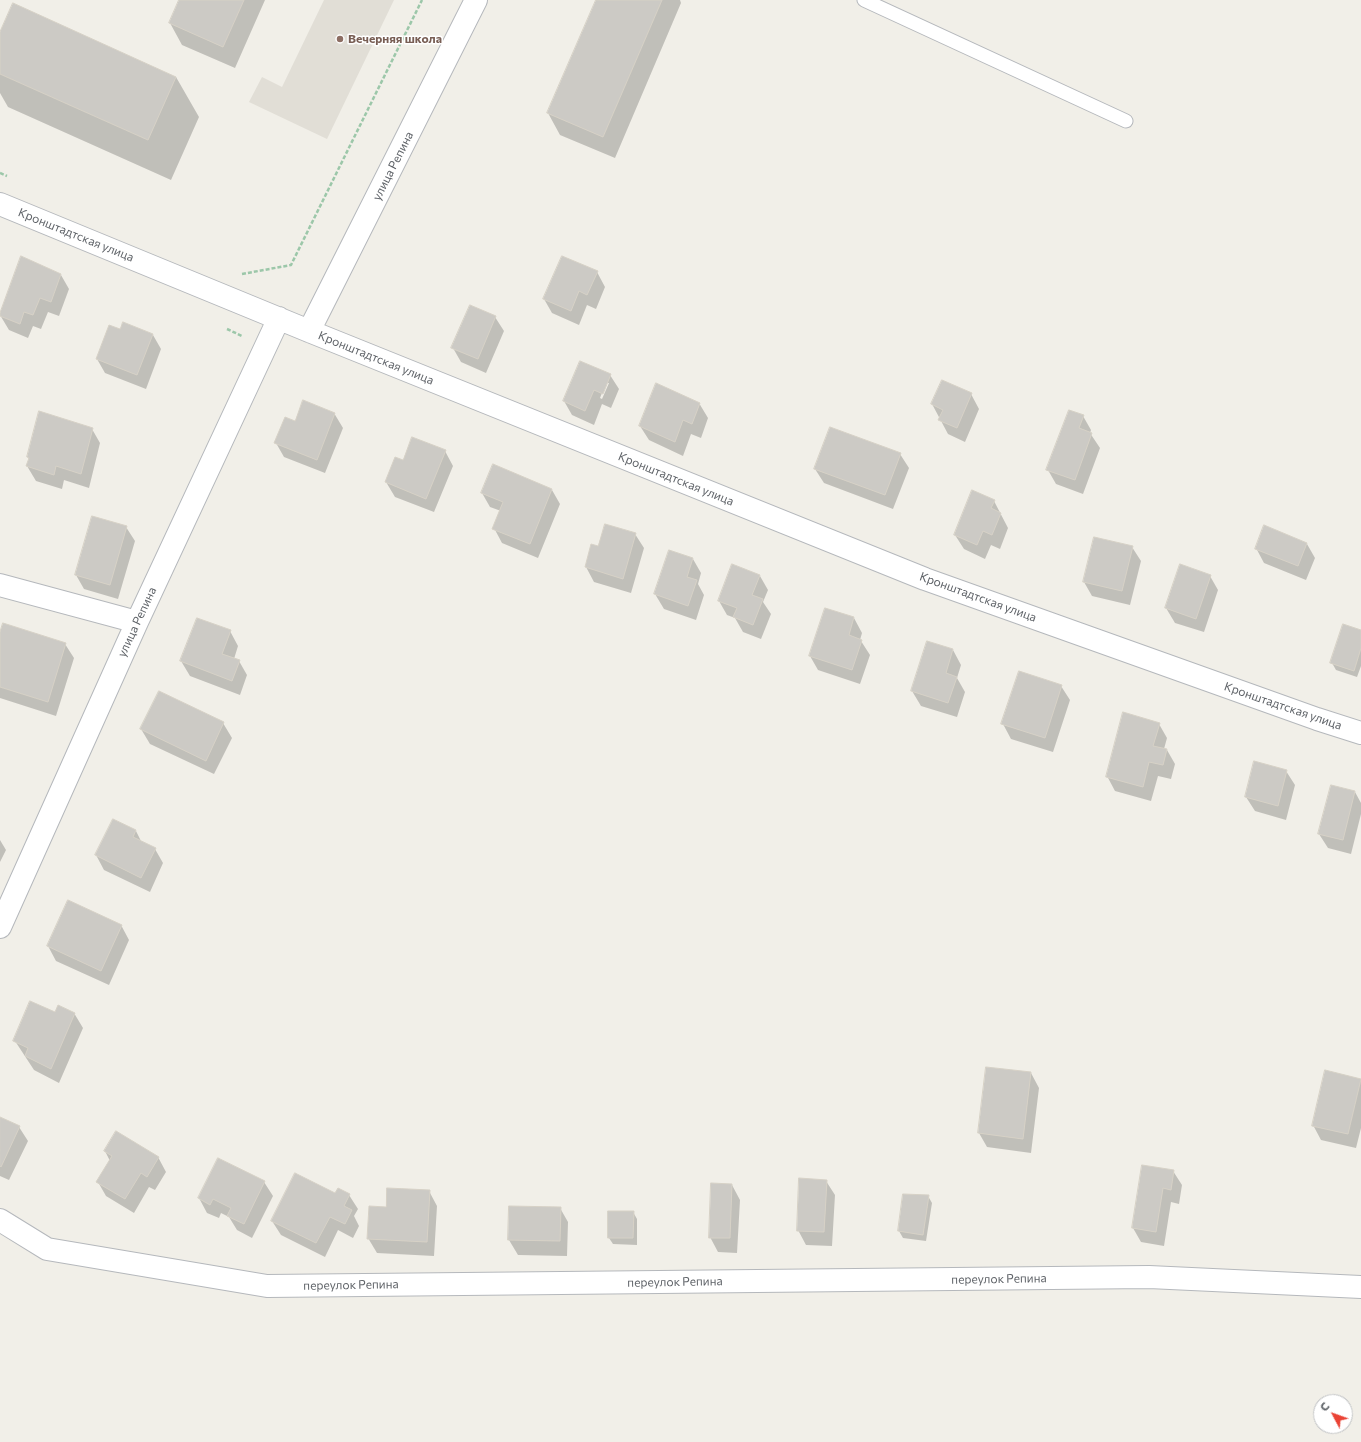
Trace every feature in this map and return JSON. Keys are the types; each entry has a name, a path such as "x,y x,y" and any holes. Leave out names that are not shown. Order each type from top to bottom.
{"street":[{"name":"улица Репина","path":"309,331 476,0"},
{"name":"Кронштадтская улица","path":"0,204 309,331 925,579 1361,733"},
{"name":"улица Репина","path":"0,927 137,622 279,318"},
{"path":"0,585 137,622"},
{"name":"переулок Репина","path":"0,1220 47,1249 267,1286 1149,1277 1361,1287"}],"lane":[{"path":"864,0 1126,121"}],"path":[{"path":"236,274 291,265 422,0"}],"shaded area":[{"name":"Вечерняя школа","path":"324,0 394,0 327,139 249,102 262,77 282,87"}],"building":[{"path":"179,0 244,0 223,47 169,23"},
{"path":"596,0 662,0 603,137 547,113"},
{"path":"13,3 176,77 148,140 0,74 0,32"},
{"path":"21,256 61,274 51,302 40,298 33,315 24,312 20,324 0,316 0,313"},
{"path":"562,256 598,271 587,295 579,291 571,311 543,299"},
{"path":"470,305 496,316 478,359 451,348"},
{"path":"123,322 153,334 137,375 96,359 109,325 120,329"},
{"path":"580,361 611,374 603,394 594,390 585,411 563,401"},
{"path":"942,380 972,393 957,428 938,420 943,410 931,404"},
{"path":"656,383 700,403 692,424 683,420 675,442 639,426"},
{"path":"303,400 335,413 317,460 274,443 285,417 295,421"},
{"path":"1069,410 1084,415 1079,428 1092,433 1075,480 1046,470"},
{"path":"39,411 93,428 81,474 56,466 54,475 26,466"},
{"path":"830,427 901,453 885,495 814,469"},
{"path":"412,437 446,450 426,499 385,482 395,457 403,460"},
{"path":"493,464 552,489 530,544 492,529 503,502 481,493"},
{"path":"972,490 995,500 991,508 1001,513 992,535 983,531 977,545 954,535"},
{"path":"92,516 127,526 110,585 75,575"},
{"path":"605,524 636,533 623,579 585,567 591,544 598,546"},
{"path":"1264,525 1307,543 1298,566 1255,549"},
{"path":"1094,537 1133,546 1122,591 1083,582"},
{"path":"669,550 693,558 687,577 697,580 688,606 654,594"},
{"path":"732,564 760,575 752,595 763,599 753,625 733,617 737,608 718,601"},
{"path":"1180,564 1211,575 1196,619 1165,608"},
{"path":"825,608 854,617 849,635 862,640 852,670 809,656"},
{"path":"197,618 231,630 222,654 240,660 232,681 180,661"},
{"path":"3,623 66,643 48,702 0,687 0,632"},
{"path":"1343,624 1361,630 1361,648 1354,671 1330,663"},
{"path":"927,641 953,649 946,673 957,677 948,703 911,691"},
{"path":"1019,671 1062,685 1045,738 1001,724"},
{"path":"159,691 224,722 206,761 140,729"},
{"path":"1123,712 1160,723 1153,746 1167,749 1163,765 1149,762 1143,787 1106,777"},
{"path":"1254,761 1287,770 1278,806 1245,797"},
{"path":"1331,785 1355,791 1343,840 1318,834"},
{"path":"113,819 136,830 133,837 156,848 141,878 95,855"},
{"path":"68,900 122,925 101,971 47,946"},
{"path":"30,1001 55,1012 58,1005 75,1013 51,1069 25,1056 28,1048 13,1041"},
{"path":"986,1067 1031,1072 1023,1139 978,1133"},
{"path":"1325,1070 1361,1079 1348,1134 1312,1126"},
{"path":"0,1117 20,1126 1,1167 0,1166"},
{"path":"116,1131 159,1157 147,1177 141,1173 125,1199 96,1182 112,1156 104,1151"},
{"path":"218,1158 265,1181 244,1224 227,1216 231,1208 213,1199 210,1205 198,1198"},
{"path":"1142,1165 1174,1170 1171,1190 1163,1188 1156,1232 1132,1228"},
{"path":"295,1173 335,1193 338,1188 350,1194 344,1206 352,1210 345,1224 330,1217 316,1243 271,1221"},
{"path":"799,1178 827,1180 824,1232 797,1231"},
{"path":"711,1183 732,1184 730,1238 709,1238"},
{"path":"387,1188 430,1190 427,1242 367,1239 369,1206 386,1207"},
{"path":"903,1194 929,1195 923,1235 898,1231"},
{"path":"509,1206 561,1207 560,1241 508,1240"},
{"path":"608,1211 634,1211 633,1238 608,1238"}],"place":[{"name":"Вечерняя школа","path":"340,39"}]}
